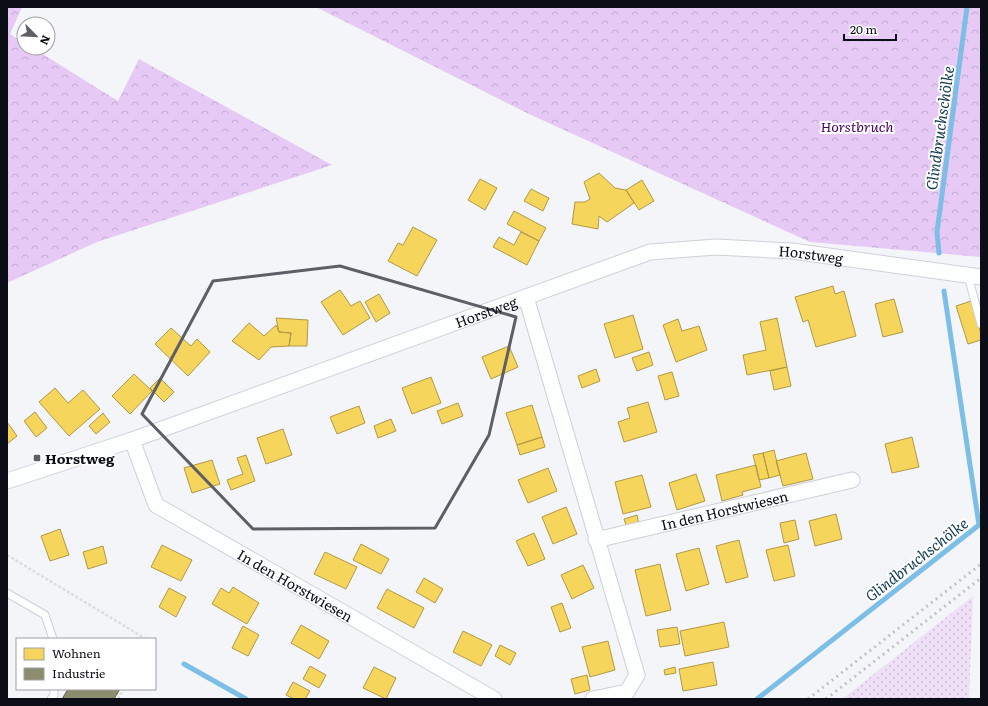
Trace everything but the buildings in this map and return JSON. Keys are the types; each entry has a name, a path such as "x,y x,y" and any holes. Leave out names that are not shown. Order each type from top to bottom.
{"street":[{"name":"Horstweg","path":"7,481 132,440 650,252 716,247 792,251 974,276"},
{"path":"526,296 596,540 637,675 627,692 593,699"},
{"name":"In den Horstwiesen","path":"132,440 156,505 494,699"},
{"name":"In den Horstwiesen","path":"596,540 852,480"}],"lane":[{"path":"974,276 981,324"},
{"path":"7,593 45,615 53,638"},
{"path":"50,699 54,695 54,690"}],"path":[{"path":"7,555 144,638"},
{"path":"118,699 123,690"}],"highlighted area":[{"path":"340,266 516,317 489,435 435,528 253,529 142,414 213,281"}],"green space":[{"path":"7,7 22,7 18,16 16,16 16,20 10,34 16,38 16,56 46,56 118,101 139,59 332,165 97,242 7,283"},
{"name":"Horstbruch","path":"316,7 981,7 981,257 810,242 529,114"}],"shaded area":[{"path":"973,596 969,699 842,699"}],"waterway":[{"name":"Glindbruchschölke","path":"939,253 937,232 967,7"},
{"name":"Glindbruchschölke","path":"757,699 979,525 944,291"},
{"path":"184,664 246,699"}],"railway":[{"path":"808,699 981,564"},
{"path":"826,699 981,578"}],"place":[{"name":"Horstweg","path":"37,458"}]}
